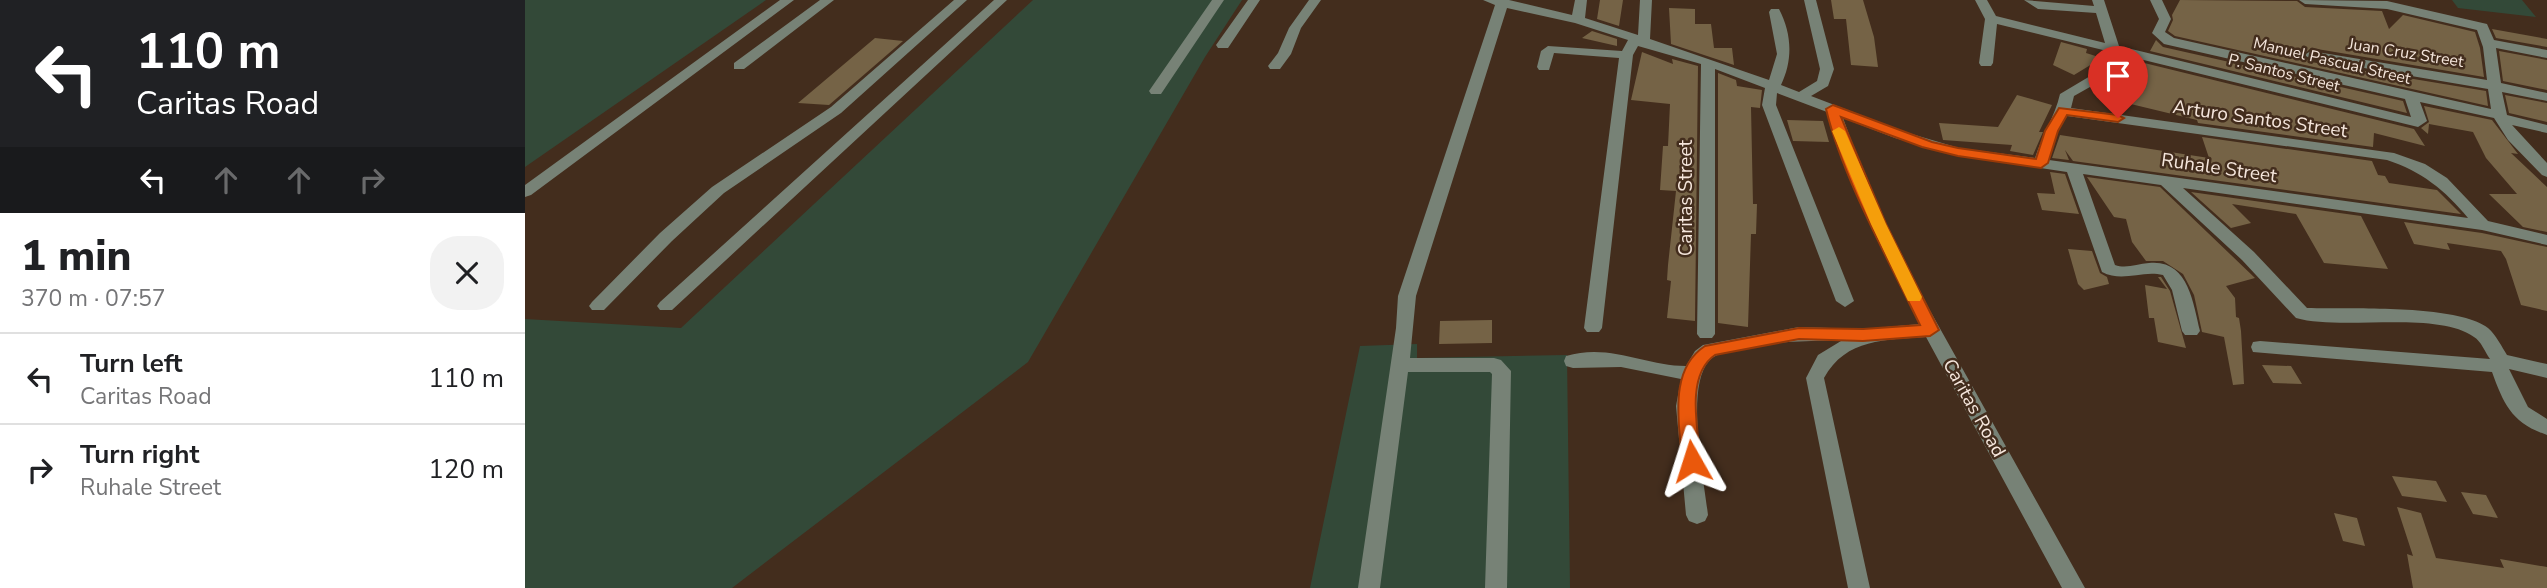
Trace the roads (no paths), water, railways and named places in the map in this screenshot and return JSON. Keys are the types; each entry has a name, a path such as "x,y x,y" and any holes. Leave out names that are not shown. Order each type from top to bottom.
{"street":[{"path":"525,192 788,0"},
{"path":"739,66 828,0"},
{"path":"598,306 666,237 718,190 837,110 961,0"},
{"path":"666,306 1001,0"},
{"path":"1156,91 1219,0"},
{"path":"1223,45 1254,0"},
{"path":"1275,66 1285,54 1296,28 1315,0"},
{"path":"1578,20 1581,0"},
{"path":"1593,328 1626,55 1639,42 1647,28 1646,0"},
{"path":"1801,97 1823,83 1827,69 1811,0"},
{"path":"1981,0 1991,19 1986,62"},
{"path":"2030,0 2038,5 2100,5 2114,50 2108,71 2067,94 2063,111 2051,131 2041,163"},
{"name":"Manuel Pascual Street","path":"2156,0 2165,19 2158,33 2169,41 2547,129"},
{"path":"2305,0 2386,5 2484,29 2489,43 2500,116 2519,143 2547,172"},
{"path":"1369,588 1407,296 1498,1"},
{"name":"Ruhale Street","path":"1498,1 1578,20 1639,42 1709,62 1927,144 1958,152 2482,225 2547,240"},
{"path":"1775,12 1784,58 1769,93 1773,121 1845,301"},
{"path":"1991,19 2114,50"},
{"path":"2489,43 2547,54"},
{"path":"1544,66 1548,51 1553,49 1626,55"},
{"name":"P. Santos Street","path":"2114,50 2418,123 2420,121 2411,96"},
{"name":"Juan Cruz Street","path":"2311,55 2547,97"},
{"name":"Caritas Street","path":"1706,334 1709,62"},
{"name":"Caritas Road","path":"1833,109 1838,129 1878,224 1930,330 2074,588"},
{"name":"Arturo Santos Street","path":"2063,111 2389,156 2415,163 2450,186 2482,225"},
{"path":"2073,167 2108,268 2119,272 2160,268 2167,270 2177,283 2191,331"},
{"path":"2165,180 2248,256 2302,314 2412,317 2462,323 2482,333 2500,363 2517,410 2529,420 2547,427"},
{"path":"1697,515 1686,407 1692,372 1702,356 1710,350 1799,333 1863,335 1930,330"},
{"path":"1859,588 1815,378 1825,360 1863,335"},
{"path":"2260,347 2500,363 2547,371"},
{"path":"1573,361 1609,360 1669,372 1692,372"},
{"path":"1400,365 1494,365 1502,371 1496,588"}]}
